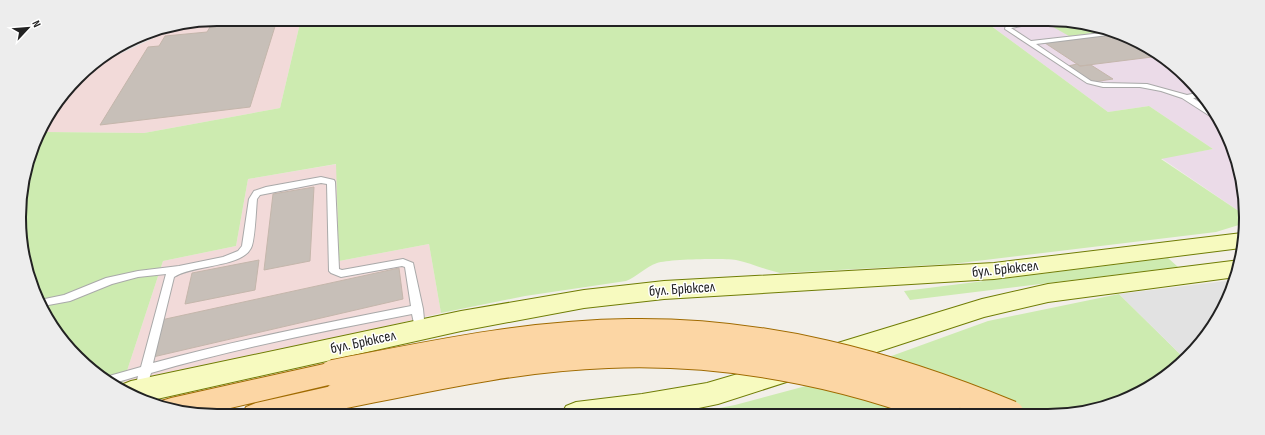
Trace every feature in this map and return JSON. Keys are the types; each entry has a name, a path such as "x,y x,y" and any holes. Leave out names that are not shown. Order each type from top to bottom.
{"main road":[{"name":"бул. Брюксел","path":"139,384 419,320 508,311 584,299 664,290 994,271 1237,240"},
{"name":"бул. Брюксел","path":"627,409 706,395 982,308 1025,298 1075,289 1232,269"},
{"name":"бул. Брюксел","path":"274,409 335,385 501,342 574,335 631,332 689,334 746,339 791,346 848,358 938,386 998,409"},
{"name":"бул. Брюксел","path":"192,407 335,385 434,377 512,364 576,356 684,354 743,361 798,370 890,394 932,409"}],"lane":[{"path":"1008,26 1008,29 1089,82 1099,86 1126,84 1147,86 1185,97 1207,112"},
{"path":"1030,43 1102,34"},
{"path":"1185,97 1195,96"},
{"path":"46,302 66,298 110,281 138,274 178,269 238,256 246,250 253,199 257,193 266,190 325,180 331,182 332,184 334,271 337,273 346,274 398,262 407,263 412,268 419,320"},
{"path":"121,382 139,384 168,278 178,269"}],"shaded area":[{"path":"205,26 299,26 280,108 144,133 47,132 58,111 82,82 111,58 144,41 156,36 180,30"},
{"path":"991,26 1060,26 1085,30 1109,36 1154,58 1183,82 1207,111 1229,156 1235,180 1239,211 1161,158 1213,149 1149,106 1108,112"},
{"path":"160,35 110,59 133,46"},
{"path":"337,164 339,261 429,244 441,313 131,388 123,383 163,261 236,246 248,179"},
{"path":"1228,281 1207,324 1181,355 1119,294"}],"green space":[{"path":"299,26 991,26 1108,112 1149,106 1213,149 1161,159 1239,211 1239,225 1216,232 952,264 780,273 729,259 663,262 657,263 645,269 626,281 525,296 441,313 429,244 339,261 336,164 248,179 236,246 163,261 123,383 111,377 82,353 58,324 36,279 26,230 26,205 36,156 46,132 144,133 280,108"},
{"path":"1051,26 1060,26 1096,33 1069,36"},
{"path":"1168,258 1178,267 910,300 904,291"},
{"path":"1119,294 1181,355 1154,377 1121,394 1109,399 1085,405 1060,409 714,409 735,405 817,383 988,321"}],"building":[{"path":"275,26 250,107 100,125 148,47 159,46 165,36 207,32 210,27"},
{"path":"1106,35 1132,46 1152,57 1080,66 1045,43"},
{"path":"1077,64 1080,66 1091,65 1113,79 1093,82 1068,66"},
{"path":"314,187 310,261 264,270 273,194"},
{"path":"259,260 255,290 185,304 192,273"},
{"path":"399,268 403,299 153,357 161,320"}]}
